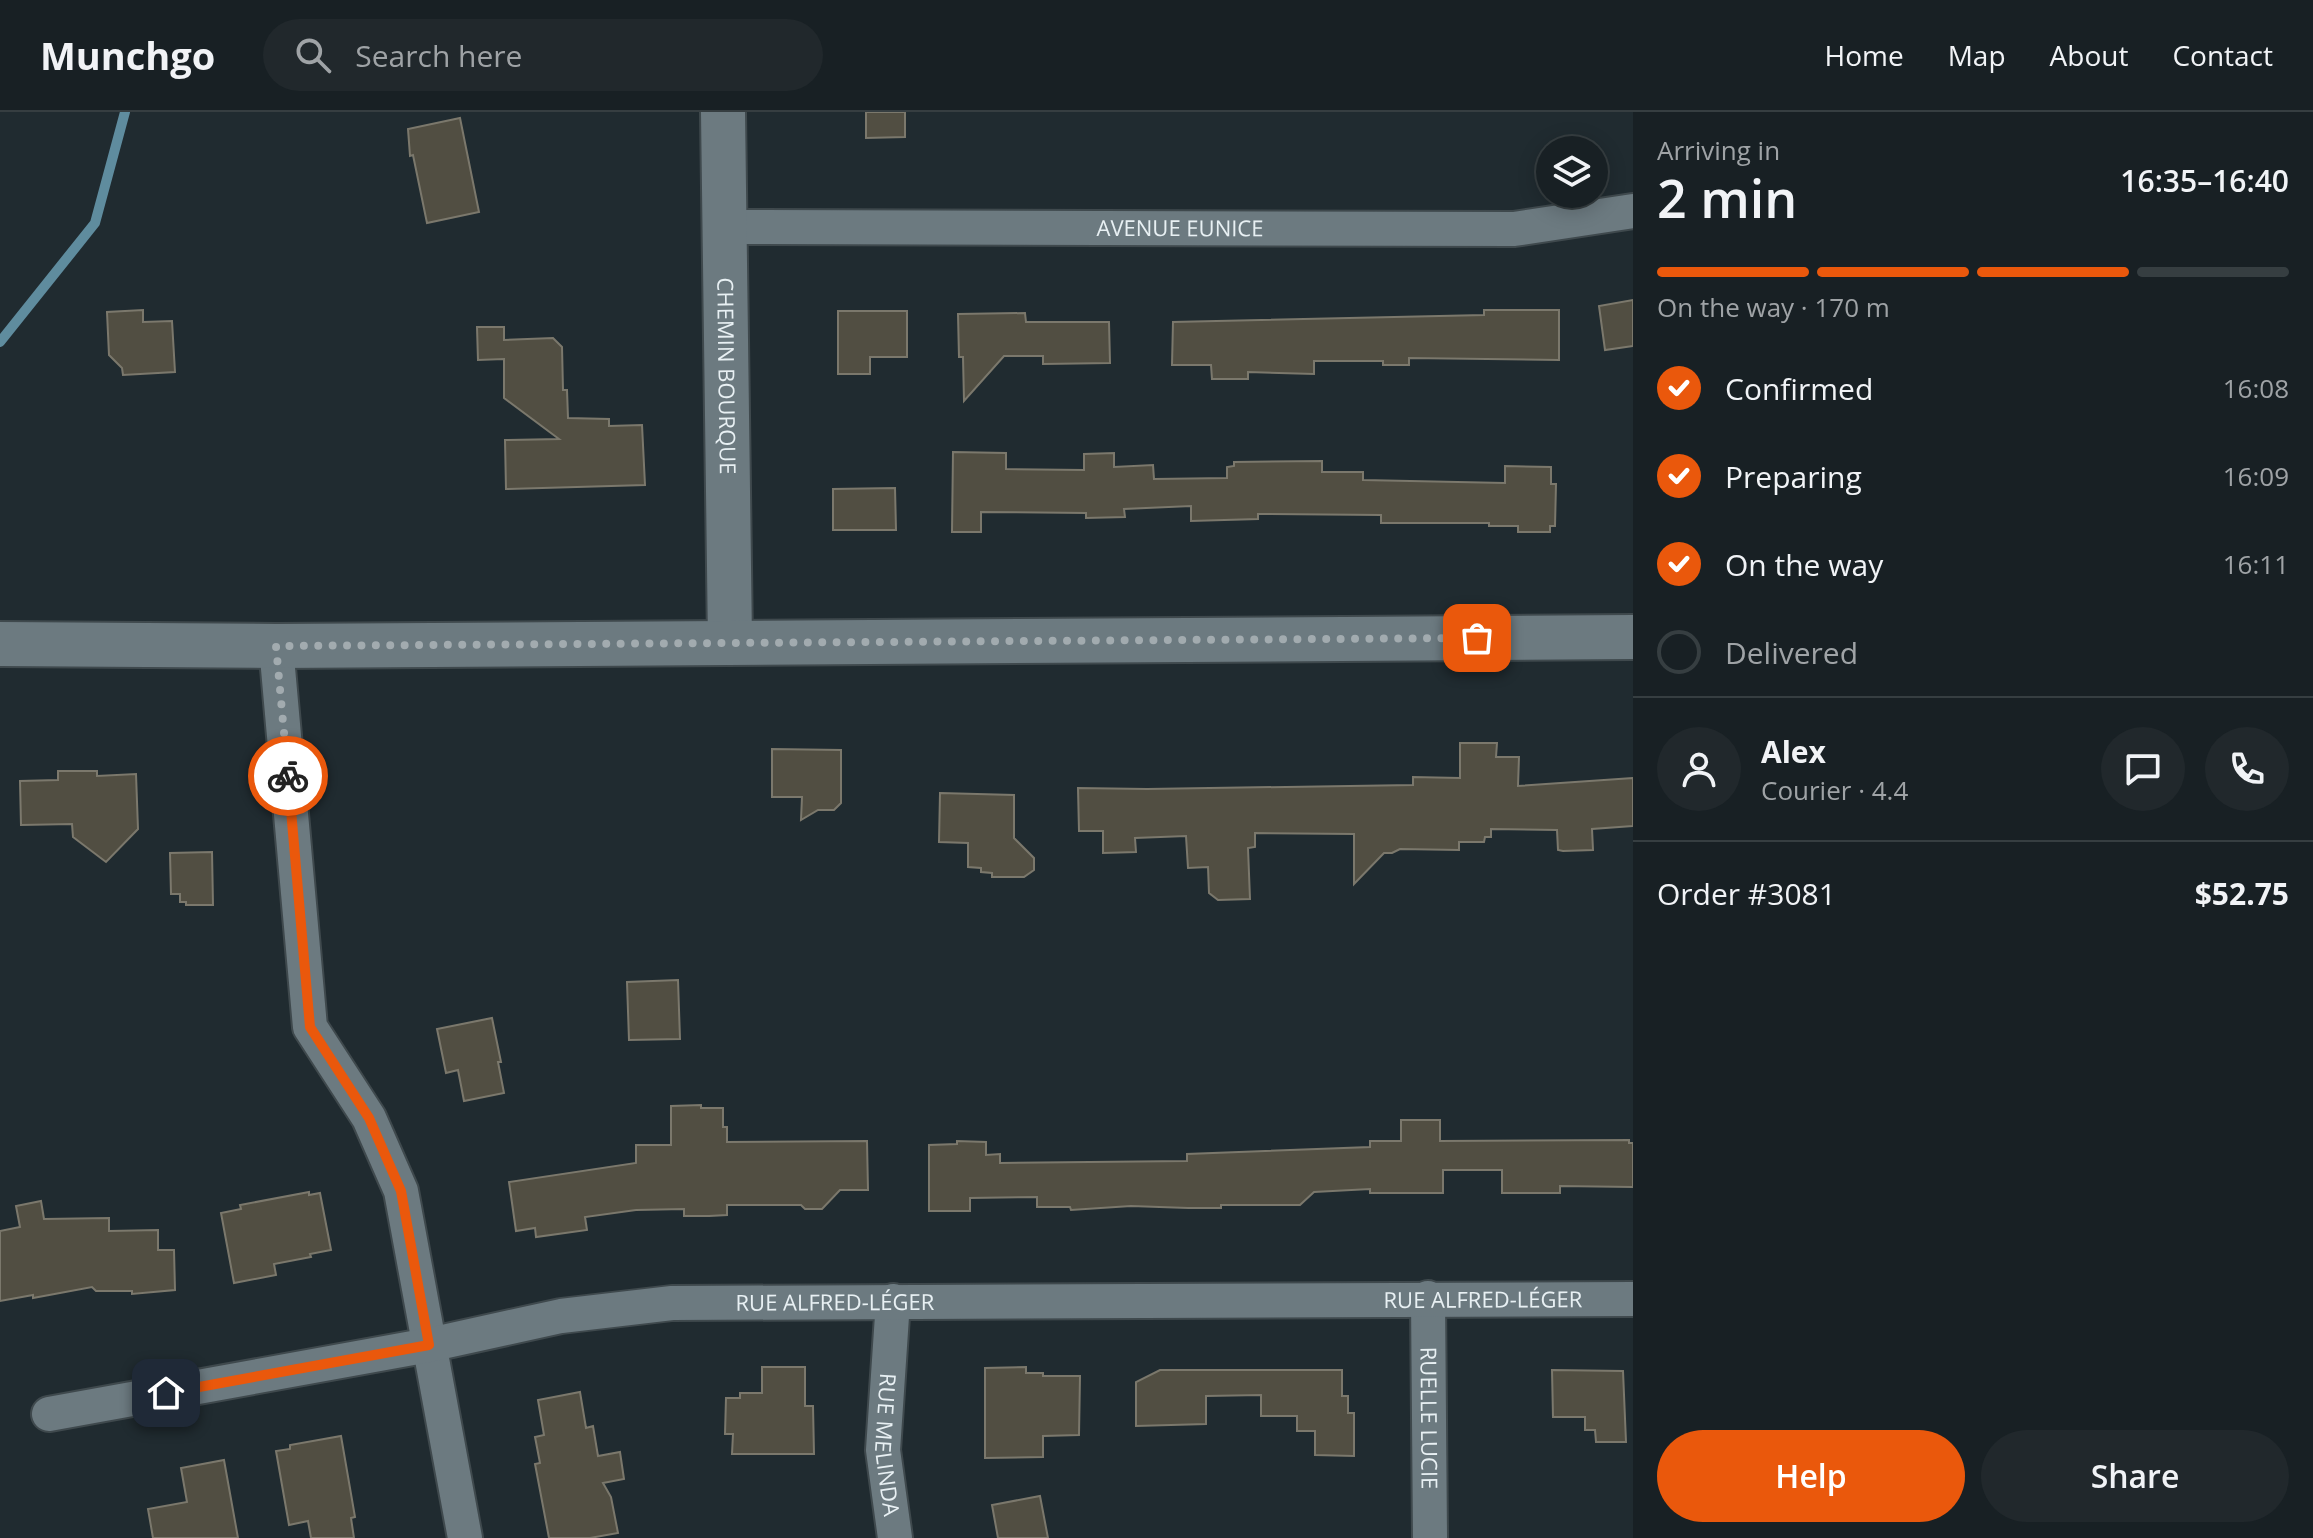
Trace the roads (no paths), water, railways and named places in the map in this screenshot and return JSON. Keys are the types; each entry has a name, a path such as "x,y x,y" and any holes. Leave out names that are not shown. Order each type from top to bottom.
{"street":[{"name":"CHEMIN BOURQUE","path":"723,112 730,642"},
{"name":"AVENUE EUNICE","path":"724,227 1514,229 1633,211"},
{"path":"0,644 276,646 1633,637"},
{"path":"276,646 310,1027 369,1118 401,1191 465,1538"},
{"name":"RUELLE LUCIE","path":"1428,1298 1430,1538"},
{"name":"RUE ALFRED-LÉGER","path":"49,1414 429,1345 561,1316 672,1303 1633,1299"},
{"name":"RUE MELINDA","path":"893,1301 883,1450 895,1538"}],"waterway":[{"path":"0,342 95,223 125,112"}]}
